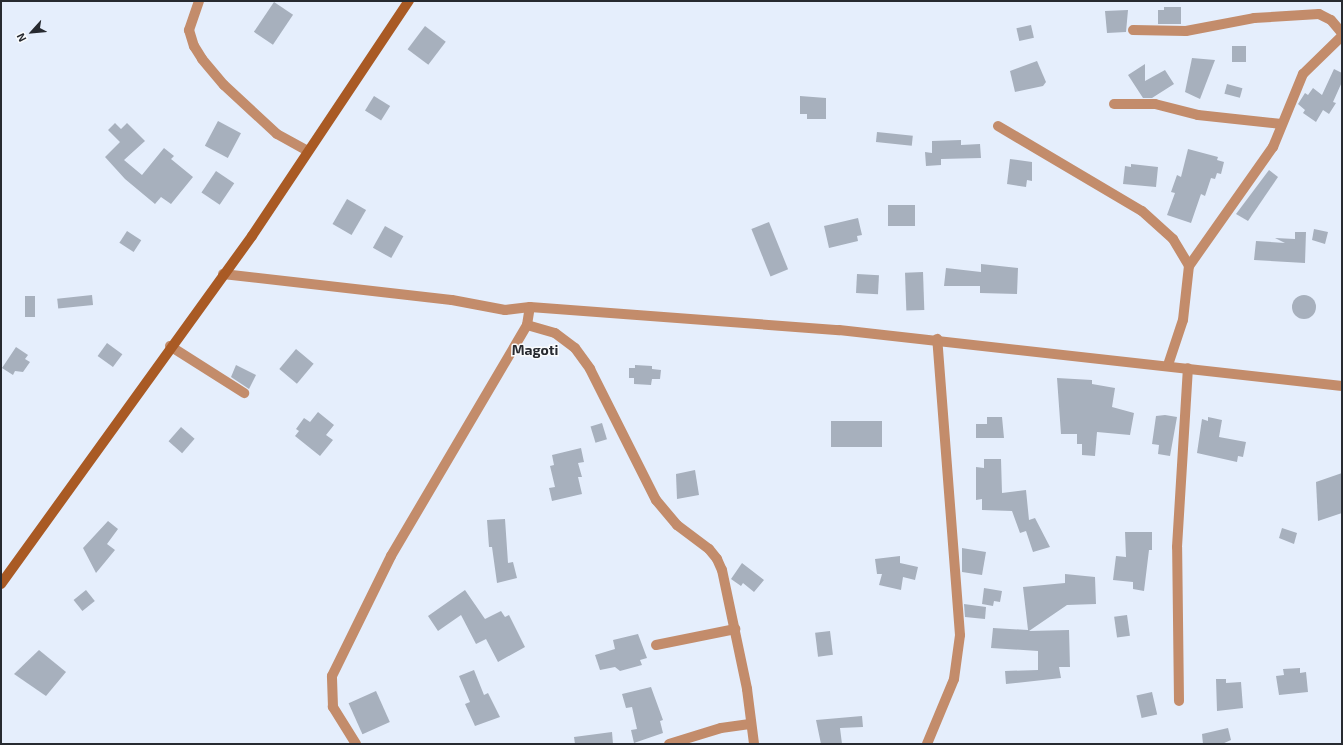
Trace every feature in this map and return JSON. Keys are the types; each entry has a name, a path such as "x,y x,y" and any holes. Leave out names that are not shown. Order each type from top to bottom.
{"street":[{"path":"199,1 189,30 202,59 224,85 277,134 308,151"},
{"path":"1,584 223,274 409,1"},
{"path":"1133,30 1186,31 1254,18 1319,14 1331,20 1342,34 1303,74 1273,147 1189,266 1183,320 1168,365"},
{"path":"1114,104 1155,104 1198,115 1282,124"},
{"path":"998,126 1142,211 1173,239 1189,266"},
{"path":"223,274 452,300 505,310 530,307 937,339 1056,356 1168,365 1342,386"},
{"path":"356,744 333,707 330,688 334,670 391,556 527,325 530,307"},
{"path":"527,325 555,333 582,356 656,500 677,525 709,549 717,559 722,570 735,629 747,689 750,724 754,744"},
{"path":"927,744 954,679 960,635 937,339"},
{"path":"170,346 244,393"},
{"path":"1179,701 1177,547 1188,368"},
{"path":"656,645 735,629"},
{"path":"669,744 721,728 750,724"}],"building":[{"path":"274,2 293,15 273,45 254,32"},
{"path":"1164,7 1181,7 1181,24 1158,24 1158,10 1164,10"},
{"path":"1128,10 1126,32 1107,33 1105,11"},
{"path":"1031,25 1034,38 1019,41 1016,28"},
{"path":"425,26 446,42 428,65 408,49"},
{"path":"1232,46 1246,46 1246,62 1232,62"},
{"path":"1192,58 1215,60 1200,99 1185,92"},
{"path":"1037,61 1046,82 1043,86 1015,92 1010,71"},
{"path":"1145,64 1145,81 1165,70 1174,84 1152,98 1143,98 1128,75"},
{"path":"1334,69 1342,73 1342,82 1333,102 1336,103 1329,114 1323,110 1316,122 1303,113 1305,110 1298,104 1305,93 1308,95 1313,88 1322,95"},
{"path":"1227,84 1242,88 1240,98 1224,94"},
{"path":"374,96 390,106 381,120 365,110"},
{"path":"800,96 826,98 826,119 807,119 807,114 800,114"},
{"path":"218,121 241,133 228,158 205,146"},
{"path":"115,123 121,129 127,123 145,141 124,160 142,175 164,148 174,156 171,159 193,177 171,204 161,197 155,204 125,179 105,157 120,142 108,130"},
{"path":"877,132 913,136 912,146 876,142"},
{"path":"961,140 961,145 980,144 981,158 941,159 941,165 926,166 925,152 932,153 932,141"},
{"path":"1188,149 1218,157 1217,160 1224,162 1221,174 1217,173 1215,179 1211,178 1205,196 1201,194 1191,223 1167,215 1175,193 1171,192 1177,175 1181,177"},
{"path":"1010,159 1032,162 1032,181 1027,180 1026,187 1007,184"},
{"path":"1131,164 1158,167 1156,187 1123,184 1125,166 1131,167"},
{"path":"1269,170 1278,177 1248,221 1236,214"},
{"path":"216,171 234,183 220,205 201,193"},
{"path":"347,199 366,210 352,235 332,224"},
{"path":"888,205 915,205 915,226 888,226"},
{"path":"858,218 862,235 857,236 858,241 829,248 824,226"},
{"path":"769,222 788,269 770,276 751,229"},
{"path":"385,226 403,236 391,258 373,248"},
{"path":"1314,229 1328,232 1325,244 1312,240"},
{"path":"127,231 141,240 134,252 119,243"},
{"path":"1295,232 1306,232 1305,263 1254,260 1256,241 1285,243 1275,238 1295,239"},
{"path":"981,264 1018,268 1017,294 980,293 980,286 944,286 946,268 981,272"},
{"path":"923,272 924,310 906,311 905,273"},
{"path":"857,274 879,275 878,294 856,293"},
{"path":"92,295 93,305 58,309 57,299"},
{"path":"1304,295 1313,298 1316,307 1313,316 1304,319 1295,316 1292,307 1295,298"},
{"path":"25,296 35,296 35,317 25,317"},
{"path":"107,343 122,354 113,367 98,356"},
{"path":"16,347 28,355 25,359 30,362 23,372 15,371 13,375 2,368"},
{"path":"296,349 314,364 297,384 279,369"},
{"path":"236,365 256,375 249,389 231,377"},
{"path":"635,365 652,366 652,369 661,370 660,379 652,379 651,385 634,384 634,378 629,378 629,368 635,368"},
{"path":"1057,378 1092,380 1092,384 1115,388 1112,407 1134,413 1130,435 1097,432 1095,456 1082,455 1082,444 1077,444 1077,434 1061,434"},
{"path":"318,412 334,425 326,435 333,440 320,456 295,436 299,431 296,429 304,418 310,422"},
{"path":"1165,415 1177,417 1170,456 1158,454 1159,445 1152,444 1156,416"},
{"path":"987,417 1002,417 1004,438 976,438 976,424 987,424"},
{"path":"1208,417 1222,420 1219,437 1246,442 1243,457 1238,456 1237,462 1197,453 1202,419 1208,421"},
{"path":"831,421 882,421 882,447 831,447"},
{"path":"602,423 607,439 595,443 591,427"},
{"path":"181,427 195,439 182,453 169,441"},
{"path":"581,448 584,462 578,463 582,477 578,477 582,494 552,501 549,488 555,487 550,466 554,465 552,455"},
{"path":"984,459 1001,459 1002,493 1026,490 1029,520 1035,518 1050,547 1033,552 1026,531 1020,533 1012,511 982,510 982,499 976,500 976,467 984,468"},
{"path":"695,470 699,495 677,499 676,474"},
{"path":"1342,473 1342,513 1318,521 1316,482"},
{"path":"505,519 508,563 513,562 517,578 497,583 492,547 489,547 487,520"},
{"path":"108,521 118,529 107,544 115,550 96,573 83,548"},
{"path":"1282,528 1297,533 1294,544 1279,538"},
{"path":"1125,532 1152,532 1152,550 1149,550 1144,591 1133,589 1133,582 1113,580 1116,556 1126,557"},
{"path":"962,548 986,552 982,575 962,572"},
{"path":"900,556 900,563 918,567 915,580 903,577 901,590 879,585 882,574 877,574 875,559"},
{"path":"742,563 764,580 754,592 743,583 741,586 731,579"},
{"path":"1065,574 1095,577 1096,604 1067,605 1029,631 1069,630 1070,667 1059,667 1061,678 1006,684 1005,671 1038,670 1038,651 991,648 993,628 1028,630 1023,587 1065,583"},
{"path":"984,588 1002,591 1000,602 994,601 993,606 982,604"},
{"path":"86,590 95,601 82,611 74,600"},
{"path":"465,590 485,619 501,611 505,617 509,615 525,647 498,662 486,639 476,644 461,615 438,631 428,616"},
{"path":"964,604 986,607 985,619 965,617"},
{"path":"1127,615 1130,636 1117,638 1114,617"},
{"path":"830,631 833,655 818,657 815,633"},
{"path":"638,634 647,658 640,660 642,665 620,671 615,667 600,670 595,655 615,649 613,640"},
{"path":"39,650 66,672 46,696 14,674"},
{"path":"1300,668 1300,673 1306,672 1308,692 1279,695 1276,676 1284,675 1283,669"},
{"path":"474,670 484,695 488,693 500,717 475,726 465,704 470,702 459,676"},
{"path":"1216,679 1226,679 1226,683 1241,682 1243,708 1217,711"},
{"path":"651,687 663,720 660,721 663,733 634,743 631,730 637,729 632,707 626,708 622,694"},
{"path":"376,691 390,722 362,734 349,703"},
{"path":"1152,692 1157,714 1142,718 1136,696"},
{"path":"862,716 863,727 840,728 842,744 821,744 816,720"},
{"path":"1228,728 1231,740 1222,744 1203,744 1202,734"},
{"path":"612,732 613,744 575,744 574,737"}],"district":[{"name":"Magoti","path":"535,350"}]}
